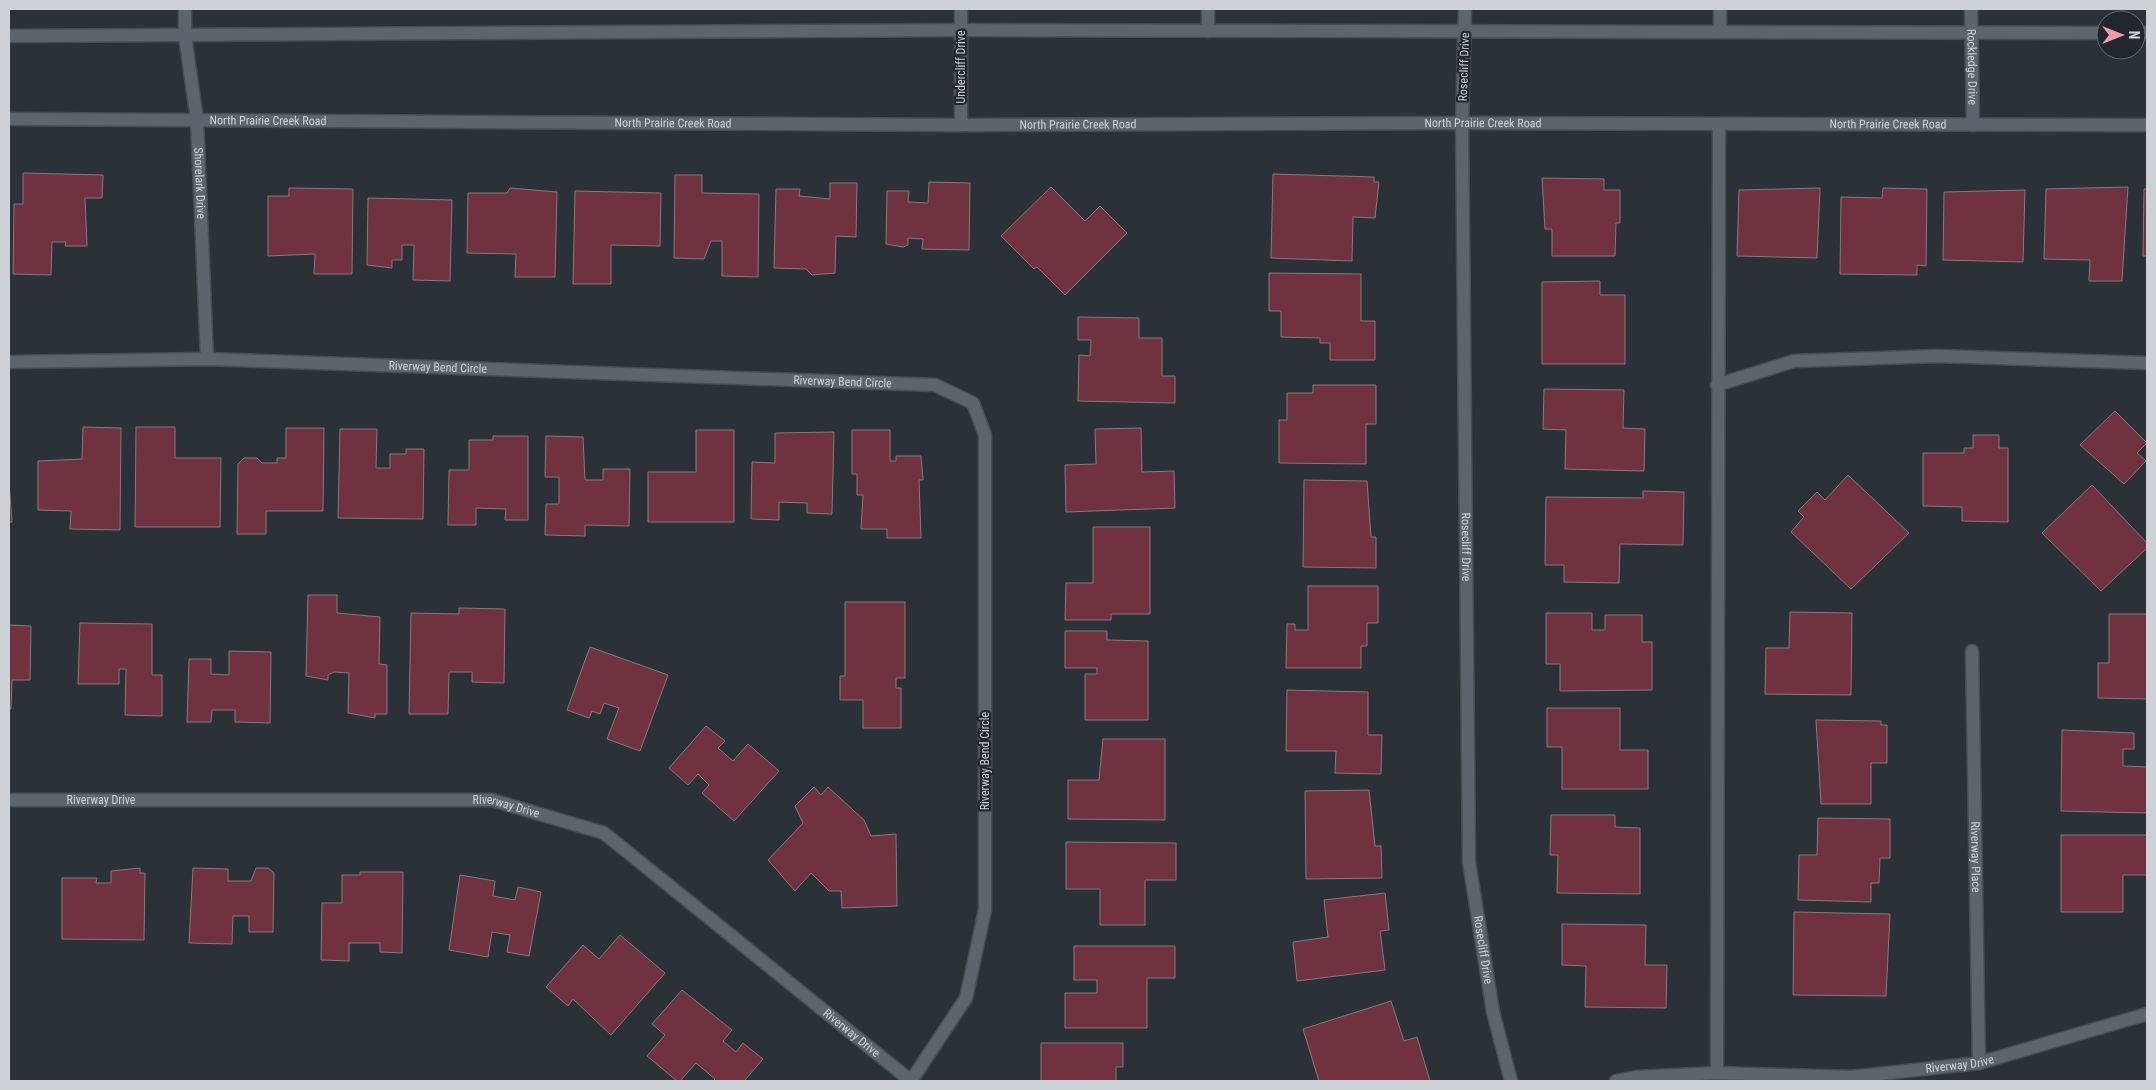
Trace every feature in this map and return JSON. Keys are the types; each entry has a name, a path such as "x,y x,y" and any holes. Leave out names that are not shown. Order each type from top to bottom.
{"street":[{"name":"Shorelark Drive","path":"186,9 185,36 197,120 207,359"},
{"name":"Undercliff Drive","path":"961,9 961,125"},
{"path":"1208,9 1208,31"},
{"name":"Rosecliff Drive","path":"1465,9 1462,123 1469,862 1494,1012 1511,1081"},
{"path":"1720,9 1720,32"},
{"name":"Rockledge Drive","path":"1971,9 1973,125"},
{"path":"9,36 961,30 2096,32"},
{"name":"North Prairie Creek Road","path":"9,119 961,125 1462,123 2147,125"},
{"path":"1717,1073 1718,124"},
{"path":"1717,385 1794,361 1938,356 2147,363"},
{"name":"Riverway Bend Circle","path":"9,362 207,359 936,385 973,403 985,435 985,910 966,998 911,1081"},
{"name":"Riverway Place","path":"1972,651 1979,1062"},
{"name":"Riverway Drive","path":"9,800 492,800 604,833 911,1081"},
{"name":"Riverway Drive","path":"1616,1081 1637,1077 1717,1073 1851,1077 1979,1062 2147,1014"}],"building":[{"path":"23,173 103,175 102,198 85,198 87,246 65,246 66,242 52,242 51,275 13,274 14,204 23,204"},
{"path":"1273,174 1374,177 1374,182 1379,182 1375,218 1353,217 1352,261 1271,258"},
{"path":"675,175 702,175 702,193 759,194 758,277 722,276 722,241 711,241 704,259 674,258"},
{"path":"1542,178 1604,179 1604,190 1620,190 1620,223 1616,223 1615,256 1552,256 1552,229 1545,229"},
{"path":"929,182 970,183 969,250 922,249 923,239 908,238 908,245 903,247 886,244 887,191 909,191 908,202 928,203"},
{"path":"830,183 857,183 856,237 836,236 835,273 812,275 806,269 774,268 776,189 800,189 799,196 830,199"},
{"path":"1051,187 1085,221 1100,206 1127,233 1065,295 1037,267 1034,269 1001,236"},
{"path":"2128,187 2122,281 2089,281 2090,260 2044,259 2046,189"},
{"path":"289,188 353,189 352,274 314,274 315,254 268,256 268,196 289,196"},
{"path":"510,188 557,192 555,277 515,277 516,254 467,253 468,193 507,193"},
{"path":"1820,188 1817,258 1737,256 1739,190"},
{"path":"1883,188 1927,189 1926,266 1917,265 1917,275 1840,274 1841,197 1882,198"},
{"path":"2144,189 2147,189 2147,256 2143,256"},
{"path":"2025,190 2023,262 1943,260 1944,192"},
{"path":"575,191 661,193 660,246 611,245 611,284 573,284"},
{"path":"368,198 452,200 450,281 413,280 414,245 402,245 402,260 392,260 392,268 367,265"},
{"path":"1269,273 1361,274 1361,321 1375,321 1375,360 1330,360 1330,343 1320,343 1320,338 1281,337 1281,311 1269,311"},
{"path":"1600,281 1600,295 1625,295 1625,364 1542,364 1542,282"},
{"path":"1078,317 1139,318 1139,338 1162,338 1162,376 1175,376 1175,403 1078,401 1079,355 1090,356 1091,340 1078,340"},
{"path":"1313,385 1376,385 1376,424 1366,424 1366,464 1279,463 1279,420 1287,420 1287,393 1313,393"},
{"path":"1544,389 1624,390 1623,428 1645,429 1644,471 1565,469 1566,430 1543,429"},
{"path":"2115,411 2147,443 2137,453 2146,461 2124,484 2080,445"},
{"path":"83,427 121,428 120,530 70,529 71,511 38,510 38,461 82,459"},
{"path":"136,427 175,427 175,458 221,458 220,527 135,527"},
{"path":"286,428 324,428 323,511 266,511 266,534 237,534 238,464 244,458 257,458 262,463 277,463 277,458 286,458"},
{"path":"1141,428 1142,472 1174,471 1175,508 1066,512 1065,465 1096,464 1095,429"},
{"path":"340,429 377,429 376,468 390,468 390,454 406,454 406,449 424,449 423,519 338,518"},
{"path":"696,430 734,430 734,522 648,522 648,472 696,472"},
{"path":"852,430 890,430 890,461 896,461 896,456 921,456 923,480 919,480 921,538 887,538 887,529 861,529 863,495 857,495 857,474 852,474"},
{"path":"834,432 832,514 807,513 807,503 779,502 779,520 751,519 752,462 775,463 775,433"},
{"path":"1973,435 1999,435 1999,448 2008,448 2008,522 1962,521 1962,507 1923,506 1923,453 1964,453 1964,448 1973,448"},
{"path":"493,436 528,436 528,520 505,520 506,509 476,508 476,525 448,525 449,470 469,470 469,440 493,440"},
{"path":"546,436 583,437 585,480 603,480 603,469 630,469 629,526 585,525 585,536 545,535 546,504 559,504 559,477 545,477"},
{"path":"1848,475 1909,533 1851,589 1791,532 1804,517 1798,511 1817,492 1825,500"},
{"path":"1304,480 1367,481 1371,537 1376,537 1376,568 1303,567"},
{"path":"9,482 12,522 9,522"},
{"path":"2092,485 2147,543 2147,548 2101,591 2042,533"},
{"path":"1643,491 1684,492 1683,545 1620,544 1619,583 1564,582 1564,565 1545,565 1546,497 1643,498"},
{"path":"1093,527 1150,527 1150,614 1111,614 1111,620 1065,620 1066,583 1093,583"},
{"path":"1308,586 1378,586 1378,623 1367,623 1367,646 1361,646 1361,668 1286,668 1287,624 1295,624 1295,630 1308,630"},
{"path":"308,595 337,595 337,613 380,617 379,664 387,665 387,714 375,714 375,718 348,713 349,673 334,672 328,675 328,680 306,676"},
{"path":"845,602 905,602 905,678 896,678 896,688 901,688 901,728 863,728 863,700 840,700 840,676 845,676"},
{"path":"459,608 505,609 504,683 472,682 472,672 449,672 448,714 409,714 411,613 459,614"},
{"path":"1790,612 1852,613 1851,695 1765,694 1766,648 1789,648"},
{"path":"1546,613 1592,613 1592,630 1605,630 1605,615 1642,615 1642,642 1652,642 1652,690 1560,691 1560,664 1546,664"},
{"path":"2109,614 2147,614 2147,699 2098,698 2098,663 2109,663"},
{"path":"80,623 152,624 152,675 162,675 162,716 125,715 126,669 119,669 119,684 78,684"},
{"path":"9,625 31,626 30,680 12,680 11,709 9,709"},
{"path":"1065,631 1107,631 1107,640 1148,641 1148,720 1085,720 1085,674 1097,674 1097,668 1065,668"},
{"path":"590,647 668,675 640,751 607,739 619,708 604,703 600,714 592,711 589,718 567,710"},
{"path":"229,651 271,652 270,723 235,722 235,710 212,710 211,722 187,722 189,659 211,659 211,674 229,675"},
{"path":"1287,690 1368,692 1368,735 1382,735 1381,774 1335,773 1336,751 1286,751"},
{"path":"1547,708 1620,708 1620,750 1648,750 1648,789 1562,789 1562,747 1547,747"},
{"path":"1816,720 1881,721 1881,725 1887,725 1887,763 1871,763 1871,804 1821,804"},
{"path":"706,726 725,741 718,748 733,761 748,744 779,771 734,821 702,793 709,785 698,774 688,785 669,768"},
{"path":"2062,730 2134,733 2134,749 2123,749 2123,766 2147,767 2147,813 2061,811"},
{"path":"1103,739 1165,739 1165,820 1068,819 1068,780 1099,780"},
{"path":"814,787 821,795 828,787 864,820 871,836 896,834 897,906 842,908 841,891 829,891 811,873 795,891 768,860 803,823 795,806"},
{"path":"1369,790 1375,846 1381,846 1382,878 1306,879 1305,791"},
{"path":"1551,815 1615,815 1615,827 1640,828 1640,894 1557,893 1558,855 1550,855"},
{"path":"1818,818 1890,819 1890,858 1880,858 1879,883 1871,883 1871,902 1798,900 1799,855 1817,855"},
{"path":"2061,835 2147,835 2147,875 2123,875 2123,912 2061,912"},
{"path":"1066,842 1176,843 1176,880 1145,880 1145,925 1100,925 1100,889 1066,889"},
{"path":"140,868 140,873 145,873 144,940 62,939 62,878 97,878 96,883 111,883 111,871"},
{"path":"193,868 228,869 228,881 251,881 256,868 268,868 274,873 273,932 249,932 249,916 233,916 232,944 189,943"},
{"path":"360,872 403,872 402,953 380,952 380,943 349,943 349,961 321,960 322,903 342,903 342,875 360,875"},
{"path":"460,875 495,881 493,896 515,900 518,887 541,892 529,956 507,952 510,935 492,932 488,957 449,950"},
{"path":"1385,893 1389,930 1380,931 1385,970 1297,981 1293,942 1328,937 1324,900"},
{"path":"1794,912 1890,914 1886,996 1793,995"},
{"path":"1562,924 1646,925 1645,965 1667,965 1666,1008 1585,1007 1586,966 1562,965"},
{"path":"620,935 665,973 611,1035 573,999 568,1006 546,987 583,945 599,959"},
{"path":"1074,946 1175,946 1175,978 1147,978 1147,1028 1065,1028 1065,993 1097,993 1097,980 1074,980"},
{"path":"682,990 732,1030 723,1041 736,1052 743,1043 763,1059 744,1081 713,1081 715,1079 696,1063 680,1081 677,1081 647,1056 665,1035 652,1024"},
{"path":"1391,1001 1404,1041 1417,1037 1430,1081 1319,1081 1303,1029"},
{"path":"1041,1043 1123,1043 1123,1067 1116,1067 1116,1081 1041,1081"}]}
